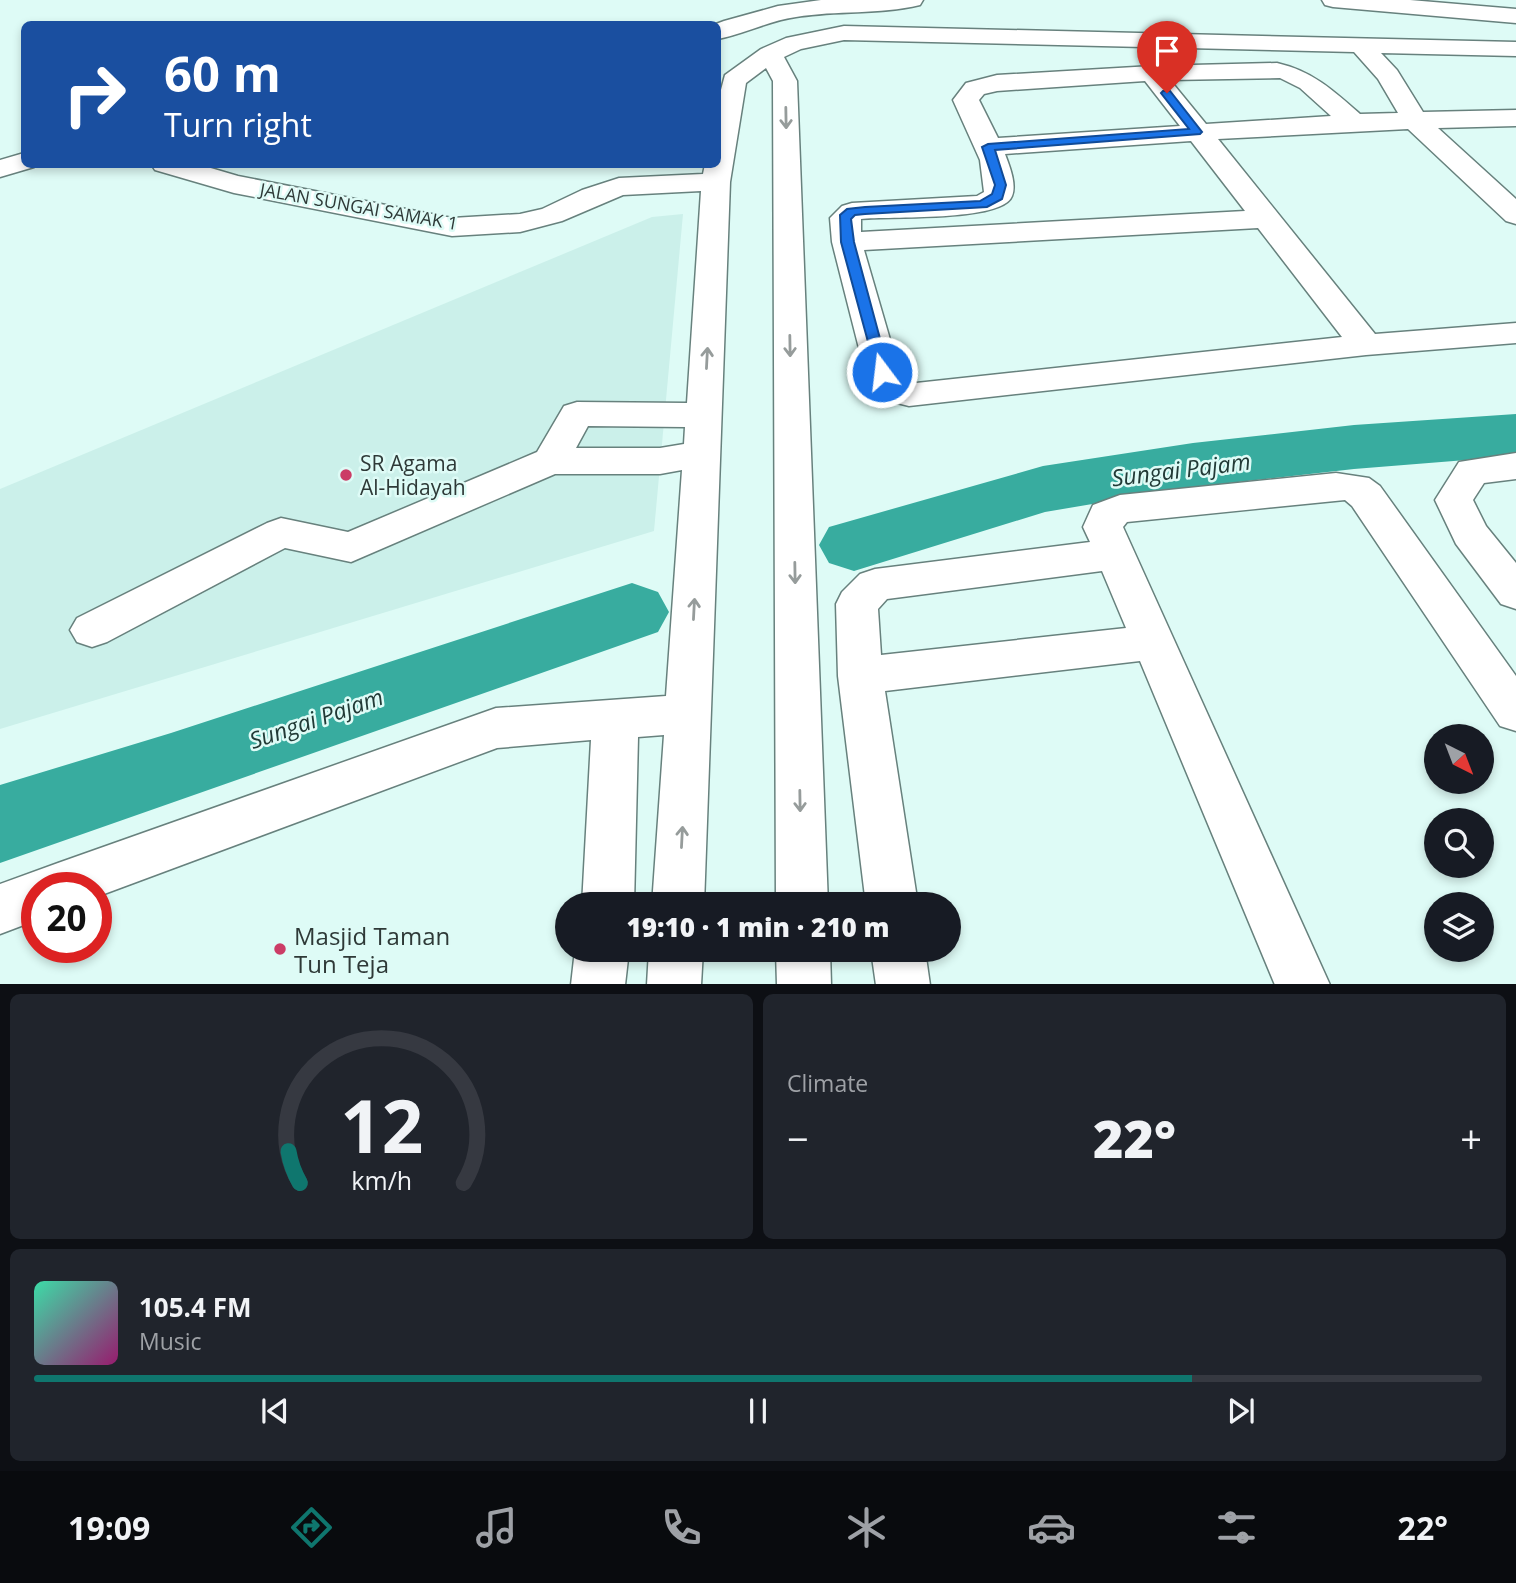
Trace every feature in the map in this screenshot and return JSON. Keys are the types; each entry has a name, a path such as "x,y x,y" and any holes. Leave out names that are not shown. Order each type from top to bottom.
{"street":[{"path":"721,31 760,16 843,3 893,5 912,0"},
{"path":"1333,0 1516,16"},
{"path":"843,3 841,25 844,33"},
{"path":"721,147 734,80 770,54 794,43 844,33 1516,49"},
{"path":"1360,45 1388,75 1416,121 1516,215"},
{"path":"770,54 785,81 802,892"},
{"path":"1353,122 1293,72 1277,70 1152,73 997,83 975,88 966,100 988,147 1000,185 998,196 983,204 852,212 845,218 848,242 882,372 909,395 1366,345 1516,333"},
{"path":"1152,73 1366,345"},
{"path":"988,147 1353,122 1516,118"},
{"path":"0,153 21,152"},
{"path":"0,169 21,162"},
{"name":"JALAN SUNGAI SAMAK 1","path":"179,168 234,184 452,227 520,223 552,215 592,196 619,187 657,183 703,168"},
{"path":"679,892 718,168"},
{"path":"848,242 1266,219"},
{"path":"550,461 577,414 704,415"},
{"path":"92,630 281,533 351,547 550,461 660,461 702,454"},
{"path":"1516,466 1472,471 1454,500 1470,534 1516,593"},
{"path":"1303,984 1103,527 1107,515 1120,509 1336,486 1355,488 1366,496 1516,712"},
{"path":"890,892 859,676 856,604 876,585 1116,554"},
{"path":"859,676 1154,642"},
{"path":"99,872 496,728 688,714"},
{"path":"608,892 615,719"},
{"path":"0,909 21,901"},
{"path":"598,984 601,962"},
{"path":"674,984 675,962"},
{"path":"803,962 804,984"},
{"path":"900,962 903,984"}],"shaded area":[{"name":"SR Agama Al-Hidayah","path":"683,214 654,531 0,729 0,489 652,217"}],"waterway":[{"name":"Sungai Pajam","path":"854,545 1043,489 1193,465 1354,447 1516,435"},
{"name":"Sungai Pajam","path":"0,824 171,769 632,612"}],"place":[{"name":"SR Agama Al-Hidayah","path":"346,475"},
{"name":"Masjid Taman Tun Teja","path":"280,949"}],"route":[{"path":"882,372 848,242 845,218 852,212 865,210 983,204 998,196 1000,185 988,147 1196,132 1167,93"}]}
